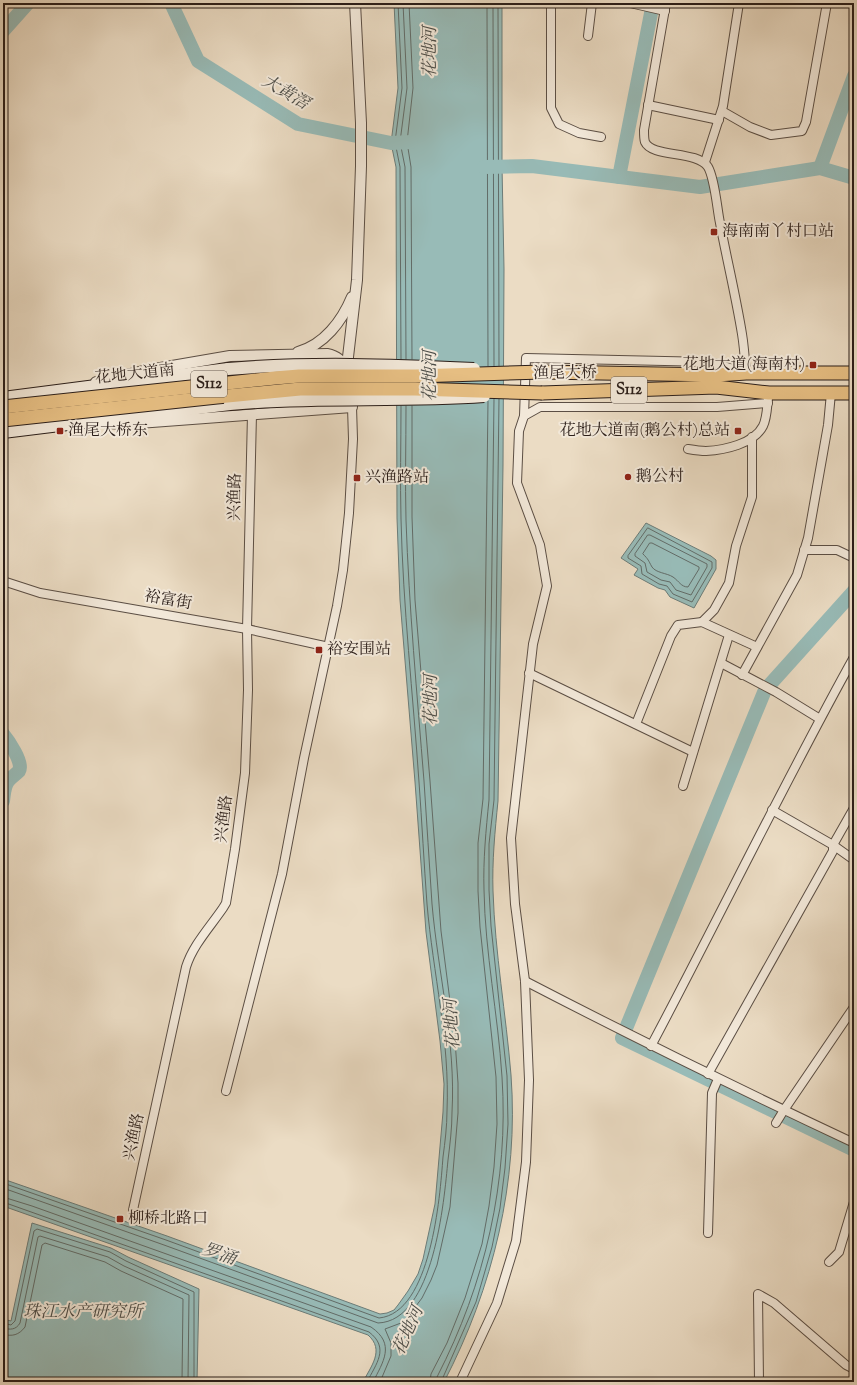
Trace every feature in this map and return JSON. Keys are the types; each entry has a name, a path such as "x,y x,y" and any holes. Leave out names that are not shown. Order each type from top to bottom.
{"main road":[{"path":"75,389 228,369 274,366 416,366 543,372"},
{"path":"839,374 854,366"},
{"name":"S112","path":"415,383 543,372 716,381 768,398 854,393"},
{"name":"S112","path":"716,381 746,373 839,374"},
{"path":"839,374 854,373"},
{"path":"834,393 846,385 844,379 839,374"},
{"name":"花地大道南","path":"3,407 299,376 415,383"},
{"name":"渔尾大桥","path":"415,383 542,393 716,381"},
{"name":"花地大道南","path":"3,420 277,390 415,383"},
{"path":"834,393 854,387"},
{"name":"花地大道南","path":"3,398 75,389"},
{"path":"3,432 230,404 290,400 415,399 542,393"}],"street":[{"path":"226,1091 282,874 304,758 329,647 347,539 353,439 348,357 357,280 361,166 361,123 355,3"},
{"path":"551,3 551,108 559,124 578,134 601,138"},
{"path":"588,36 592,3"},
{"path":"460,1382 497,1304 516,1241 526,1162 529,1080 525,981 515,904 512,838 533,644 547,586 540,544 517,483 519,431 524,416 526,358 711,362 746,373 742,334 712,176 707,165 697,158 658,150 649,147 645,142 644,130 663,8 630,3"},
{"path":"707,165 722,111 739,3"},
{"path":"722,111 750,127 772,135 802,131 806,122 827,3"},
{"path":"648,105 719,120"},
{"path":"287,354 307,349 327,336 335,327 348,306 354,294 357,280"},
{"name":"花地大道南","path":"75,389 114,377 230,356 328,354 343,363 348,372"},
{"path":"742,675 797,574 808,538 834,393"},
{"path":"524,416 540,407 717,407 768,398 763,425 759,432 746,441 723,449 705,451 688,449"},
{"path":"79,423 124,424 352,407"},
{"name":"兴渔路","path":"133,1210 138,1196 186,967 195,948 223,908 229,888 245,773 248,690 247,629 252,414"},
{"path":"702,622 714,610 729,583 736,546 752,498 752,437"},
{"path":"804,550 838,550 854,558"},
{"name":"裕富街","path":"3,581 40,593 247,629 329,647"},
{"path":"636,724 671,636 678,625 702,622 757,647"},
{"path":"683,786 729,635"},
{"path":"651,1046 772,810 854,657"},
{"path":"721,663 776,692 820,719"},
{"path":"529,673 693,752"},
{"path":"708,1074 833,851 833,845 854,808"},
{"path":"772,810 833,845 854,860"},
{"path":"525,981 718,1079 854,1143"},
{"path":"776,1123 854,1007"},
{"path":"708,1233 712,1093 718,1079"},
{"path":"829,1262 839,1252 854,1202"},
{"path":"759,1382 758,1294 774,1302 846,1365 854,1369"}],"water":[{"name":"花地河","path":"394,3 502,3 502,166 504,269 503,465 498,801 493,880 496,937 511,1075 511,1154 499,1233 489,1272 461,1346 444,1382 363,1382 373,1364 376,1352 376,1346 368,1335 3,1206 3,1179 167,1236 380,1314 394,1310 398,1305 418,1274 423,1259 435,1204 444,1084 426,932 400,600 397,518 396,167 391,143 398,88"},
{"path":"646,523 716,560 716,569 694,608 670,597 665,590 658,588 634,575 638,569 621,558"},
{"name":"珠江水产研究所","path":"32,1223 111,1248 199,1289 197,1382 3,1382 3,1319 11,1321"}],"waterway":[{"path":"3,31 28,3"},
{"name":"大黄滘","path":"171,3 198,61 298,124 391,143 411,142"},
{"path":"619,177 653,3"},
{"path":"820,168 854,76"},
{"path":"484,167 532,166 700,187 820,168 854,178"},
{"path":"854,591 765,690 622,1038 854,1150"},
{"path":"3,734 15,752 20,767 19,771 6,784 3,801"}],"place":[{"name":"海南南丫村口站","path":"714,232"},
{"name":"花地大道(海南村)","path":"813,365"},
{"name":"渔尾大桥东","path":"60,431"},
{"name":"花地大道南(鹅公村)总站","path":"738,431"},
{"name":"鹅公村","path":"628,477"},
{"name":"兴渔路站","path":"357,478"},
{"name":"裕安围站","path":"319,650"},
{"name":"柳桥北路口","path":"120,1219"}],"water label":[{"name":"罗涌","path":"219,1255"}]}
